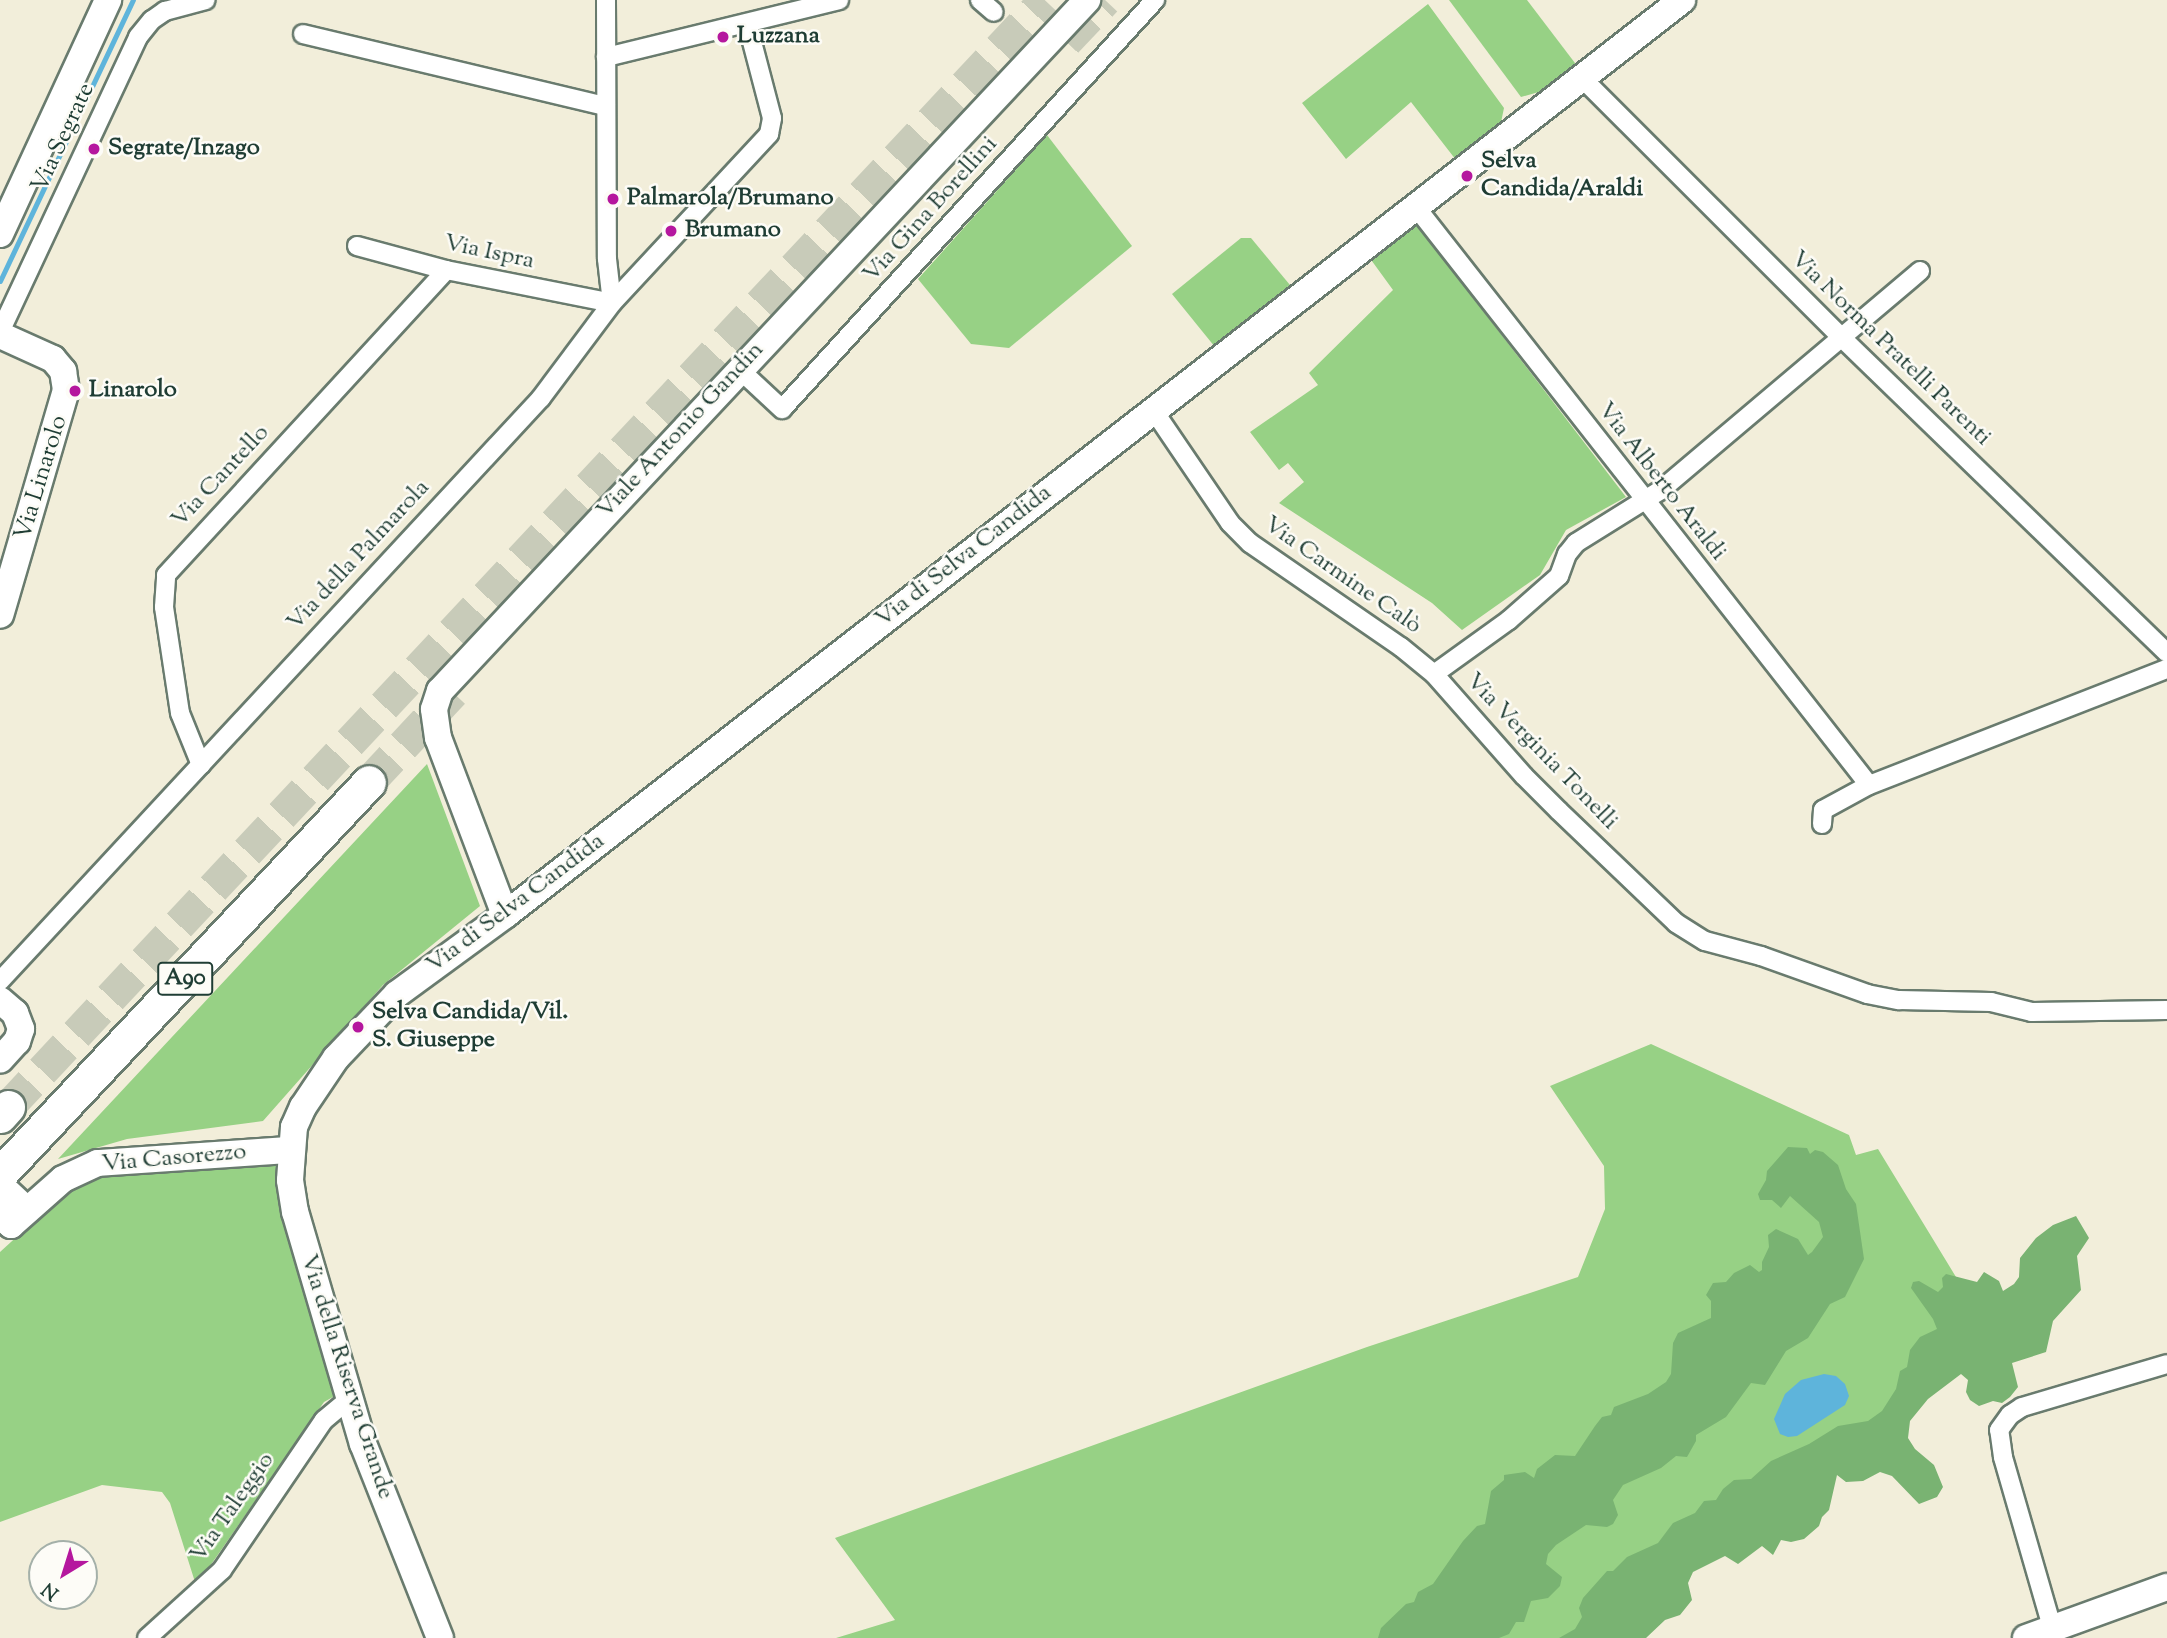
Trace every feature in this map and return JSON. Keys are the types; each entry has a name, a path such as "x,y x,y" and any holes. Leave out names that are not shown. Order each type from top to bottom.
{"highway":[{"name":"A90","path":"0,1174 369,782"}],"street":[{"path":"0,234 108,0"},
{"name":"Via Segrate","path":"0,334 138,37 152,20 165,11 206,0"},
{"path":"606,0 607,259 612,303"},
{"path":"606,57 839,0"},
{"name":"Viale Antonio Gandin","path":"505,915 438,738 435,717 437,696 738,369 1087,0"},
{"name":"Via Gina Borellini","path":"738,369 782,409 1155,0"},
{"name":"Via di Selva Candida","path":"290,1150 294,1127 303,1107 336,1058 397,994 505,915 1682,0"},
{"name":"Via della Palmarola","path":"0,981 541,398 612,303 692,220 771,130 772,118 747,23"},
{"path":"303,34 606,106"},
{"name":"Via Norma Pratelli Parenti","path":"1582,78 1840,336 2167,653"},
{"name":"Via Alberto Araldi","path":"1416,207 1644,502 1869,785"},
{"name":"Via Ispra","path":"357,246 446,270 612,303"},
{"name":"Via Cantello","path":"201,765 180,713 163,598 166,575 446,270"},
{"name":"Via Verginia Tonelli","path":"1920,271 1644,502 1576,543 1567,554 1559,576 1509,620 1434,674 1524,776 1559,811 1676,923 1704,941 1761,956 1867,994 1899,1000 1990,1002 2032,1012 2167,1010"},
{"name":"Via Linarolo","path":"0,334 53,359 63,371 66,383 62,413 10,585 0,608"},
{"name":"Via Carmine Calò","path":"1154,411 1238,533 1258,551 1401,647 1434,674"},
{"path":"1822,824 1823,810 1869,785 2167,669"},
{"path":"0,1000 15,1013 22,1029 17,1041 0,1060"},
{"name":"Via Casorezzo","path":"9,1213 70,1174 98,1163 290,1150"},
{"name":"Via della Riserva Grande","path":"290,1150 295,1212 349,1399 366,1453 440,1638"},
{"path":"2052,1627 2003,1457 2000,1430 2010,1415 2022,1407 2167,1364"},
{"name":"Via Taleggio","path":"147,1638 222,1570 324,1420 349,1399"},
{"path":"2026,1638 2167,1587"}],"green space":[{"path":"1449,0 1527,0 1578,67 1556,87 1521,97"},
{"path":"1428,4 1504,108 1500,127 1456,160 1411,102 1346,159 1302,103"},
{"path":"1047,135 1132,246 1009,348 971,344 918,279"},
{"path":"1415,222 1626,497 1566,530 1540,575 1462,630 1432,603 1279,503 1304,482 1288,463 1279,470 1250,432 1318,385 1309,373 1393,290 1369,257"},
{"path":"1241,238 1251,238 1290,285 1215,347 1172,294"},
{"path":"427,764 480,906 383,985 263,1121 127,1139 58,1159"},
{"path":"1651,1044 1849,1135 1856,1155 1878,1149 1956,1277 2015,1328 1831,1448 1606,1638 836,1638 895,1620 835,1538 1367,1347 1578,1277 1605,1209 1604,1166 1550,1086"},
{"path":"1788,1147 1807,1148 1810,1154 1815,1150 1823,1152 1838,1165 1846,1189 1856,1204 1864,1259 1845,1297 1830,1304 1808,1338 1786,1351 1765,1385 1751,1383 1726,1417 1696,1435 1696,1441 1687,1457 1676,1456 1661,1468 1623,1485 1613,1500 1618,1515 1613,1524 1607,1527 1586,1525 1556,1545 1548,1554 1546,1564 1562,1577 1560,1586 1548,1598 1531,1601 1524,1622 1516,1622 1509,1634 1499,1638 1378,1638 1381,1628 1406,1604 1414,1602 1418,1592 1433,1584 1463,1541 1477,1526 1485,1524 1491,1491 1504,1480 1504,1475 1525,1472 1534,1478 1537,1469 1555,1455 1575,1456 1602,1417 1611,1415 1614,1407 1648,1394 1666,1382 1671,1374 1673,1343 1678,1333 1711,1318 1711,1301 1706,1295 1713,1283 1726,1282 1734,1273 1750,1265 1759,1272 1762,1270 1762,1262 1769,1247 1768,1235 1776,1229 1798,1239 1808,1255 1812,1252 1823,1237 1819,1222 1790,1196 1781,1208 1772,1200 1760,1200 1758,1194 1766,1180 1767,1171"},
{"path":"278,1156 340,1393 324,1402 210,1566 195,1582 170,1503 162,1492 102,1485 0,1522 0,1252 78,1181 123,1169"},
{"path":"2076,1216 2089,1238 2077,1256 2081,1290 2053,1321 2046,1352 2012,1363 2018,1387 2010,1397 2002,1403 1993,1401 1979,1406 1970,1400 1966,1392 1968,1380 1961,1374 1928,1399 1910,1421 1908,1438 1915,1449 1934,1465 1943,1487 1937,1497 1919,1504 1892,1476 1880,1472 1863,1481 1846,1482 1837,1475 1829,1510 1822,1517 1819,1526 1804,1539 1791,1542 1781,1540 1773,1555 1762,1546 1738,1564 1725,1556 1693,1572 1688,1583 1692,1600 1680,1615 1665,1620 1646,1638 1559,1638 1575,1629 1582,1617 1579,1608 1583,1598 1607,1571 1613,1571 1627,1557 1658,1543 1673,1523 1695,1513 1704,1501 1716,1500 1723,1489 1734,1480 1751,1479 1771,1461 1809,1444 1838,1426 1868,1421 1882,1411 1896,1389 1900,1371 1907,1367 1910,1350 1920,1337 1937,1329 1911,1288 1913,1282 1919,1281 1938,1292 1943,1287 1942,1278 1946,1274 1977,1282 1984,1272 1999,1281 2003,1291 2019,1277 2020,1258 2036,1238 2053,1225"}],"water":[{"path":"1824,1374 1836,1376 1845,1384 1849,1396 1845,1405 1797,1436 1780,1434 1774,1419 1785,1394 1801,1380"}],"waterway":[{"path":"0,281 133,0"}],"tunnel":[{"path":"8,1107 1045,0"},
{"path":"1066,41 1105,0"},
{"path":"369,782 453,692"}],"place":[{"name":"Luzzana","path":"723,37"},
{"name":"Segrate/Inzago","path":"94,149"},
{"name":"Selva Candida/Araldi","path":"1467,176"},
{"name":"Palmarola/Brumano","path":"613,199"},
{"name":"Brumano","path":"671,231"},
{"name":"Linarolo","path":"75,391"},
{"name":"Selva Candida/Vil. S. Giuseppe","path":"358,1027"}]}
